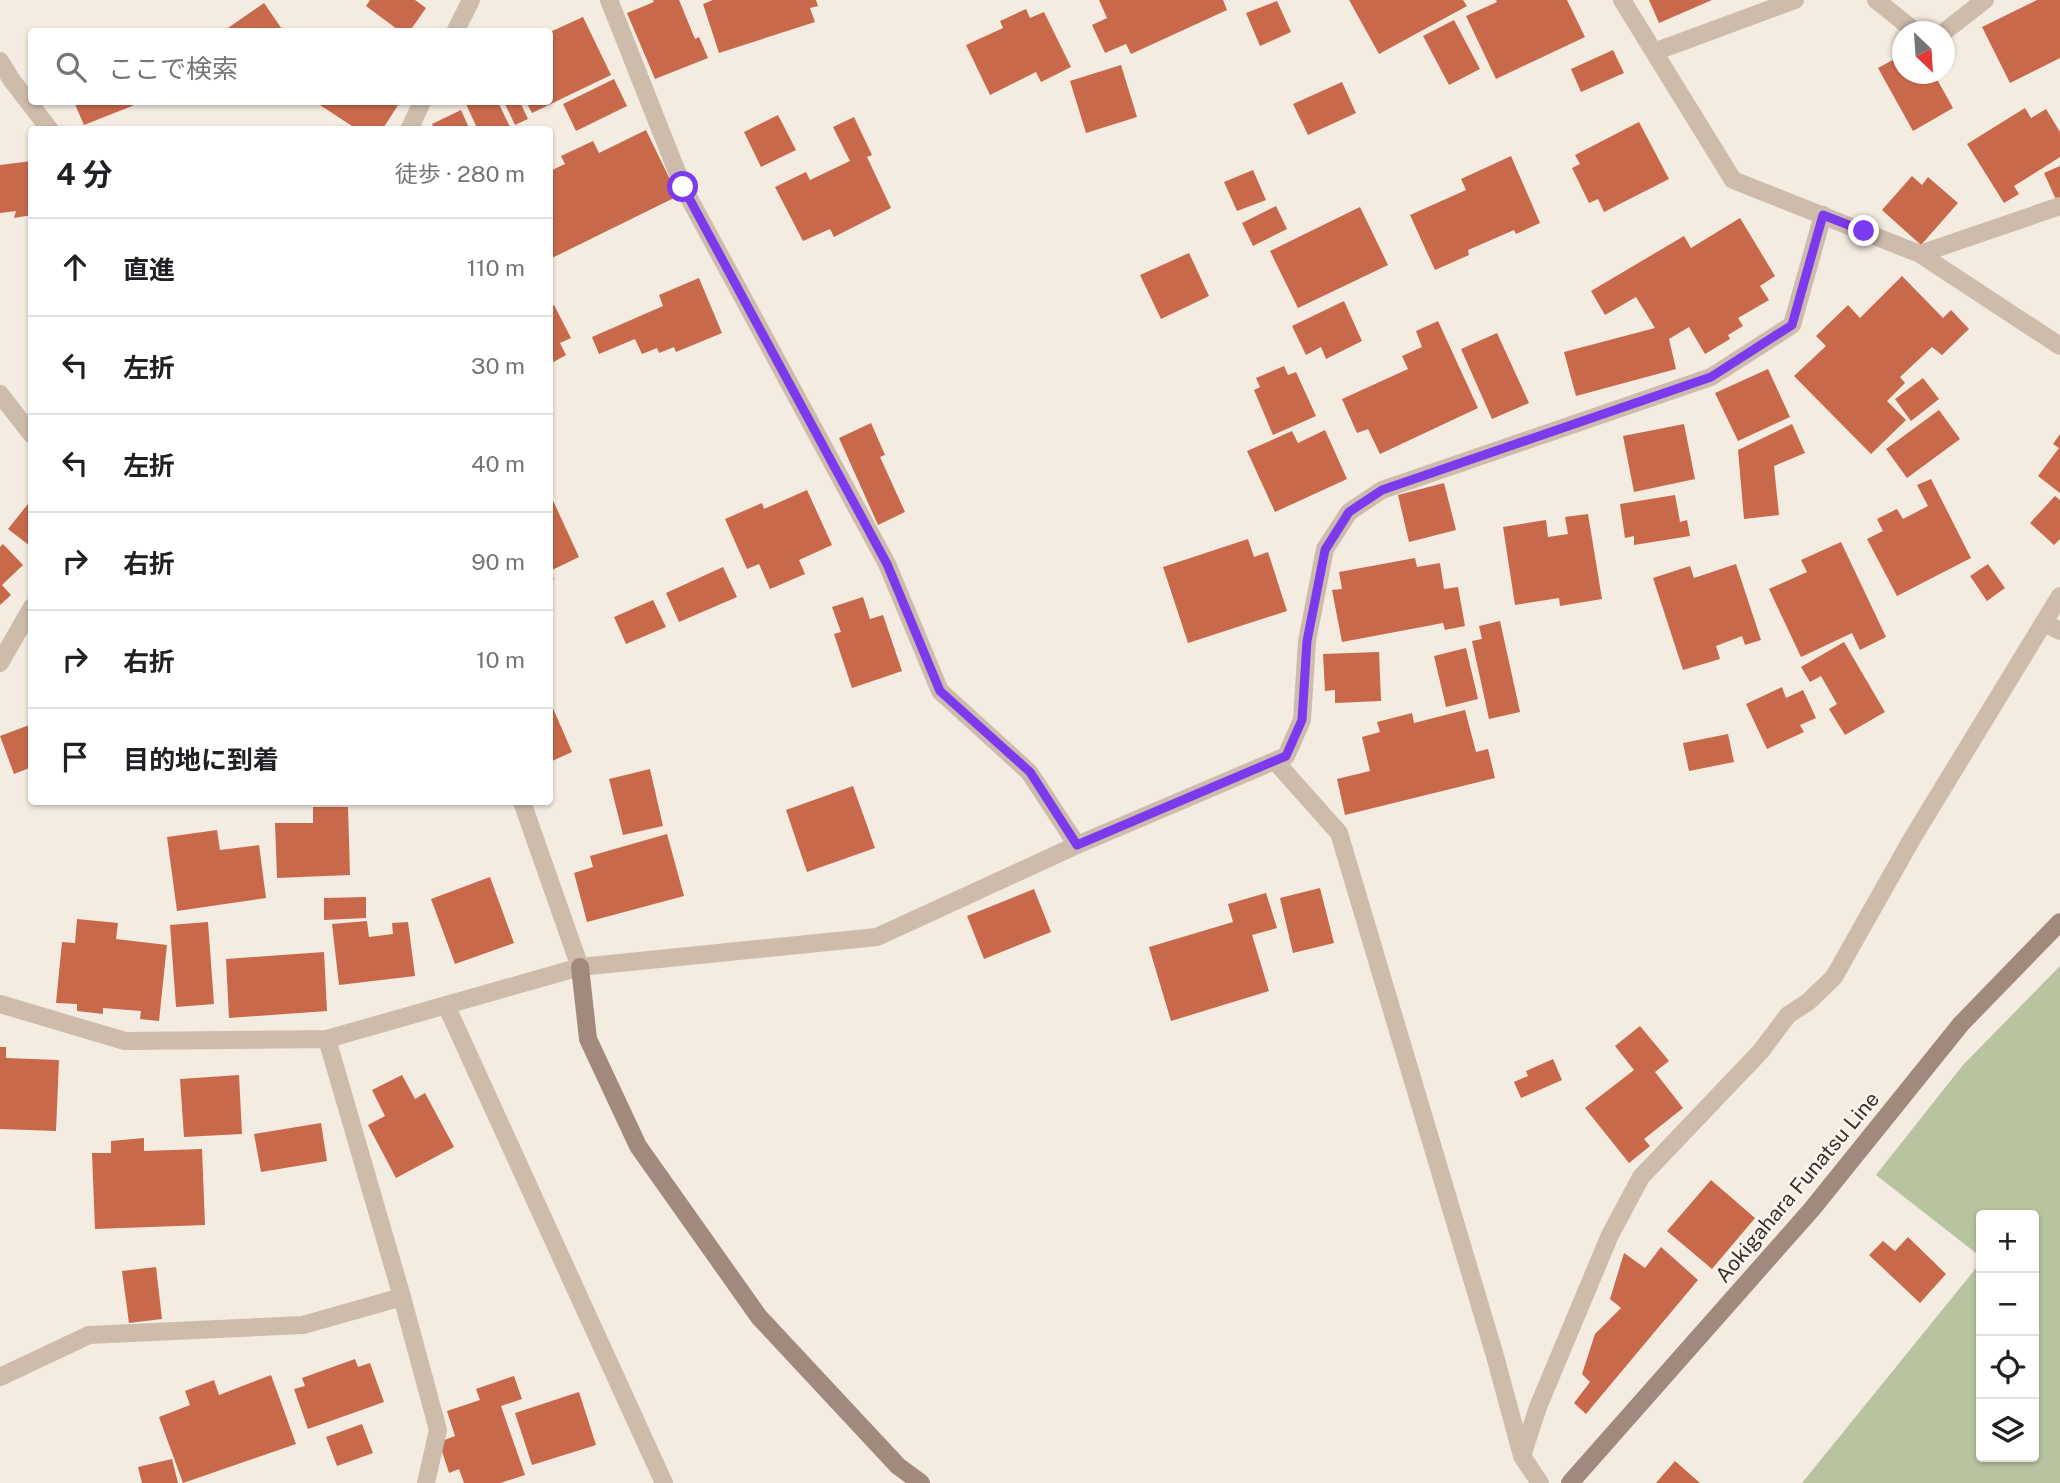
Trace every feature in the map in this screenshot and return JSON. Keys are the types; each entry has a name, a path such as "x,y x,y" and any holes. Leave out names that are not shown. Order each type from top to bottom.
{"main road":[{"name":"Aokigahara Funatsu Line","path":"1570,1483 1812,1209 1961,1024 2060,922"},
{"path":"580,967 588,1039 638,1146 760,1317 898,1466 921,1483"}],"street":[{"path":"457,28 471,0"},
{"path":"609,0 683,187 887,564 940,691 1030,772 1077,845"},
{"path":"1622,0 1733,180 1920,254 2060,346"},
{"path":"1654,52 1795,0"},
{"path":"1876,0 1902,21"},
{"path":"1955,23 1985,0"},
{"path":"0,61 28,101"},
{"path":"31,105 47,126"},
{"path":"411,126 421,105"},
{"path":"1920,254 2060,206"},
{"path":"0,1004 125,1041 327,1039 580,967 877,937 1077,845 1286,756 1302,720 1307,641 1325,550 1349,512 1382,490 1711,377 1792,325 1823,215"},
{"path":"0,394 28,430"},
{"path":"1522,1456 1538,1407 1610,1235 1641,1177 1762,1051 1787,1015 1808,1002 1834,977 1913,837 2052,627 2060,596"},
{"path":"0,663 28,614"},
{"path":"1275,761 1339,832 1495,1356 1522,1456 1540,1483"},
{"path":"523,805 580,967"},
{"path":"446,1005 664,1483"},
{"path":"327,1039 438,1430 426,1483"},
{"path":"0,1377 89,1335 303,1325 402,1297"}],"green space":[{"path":"2060,966 2060,1483 1802,1483 1976,1268 1976,1462 2039,1462 2039,1210 1976,1210 1976,1253 1876,1175 1963,1065"}],"building":[{"path":"370,0 415,0 426,8 412,28 396,28 366,6"},
{"path":"653,0 679,0 695,39 699,37 708,58 655,79 627,13 654,2"},
{"path":"713,0 816,0 818,6 810,8 815,22 719,53 703,4"},
{"path":"1099,0 1223,0 1227,10 1131,54 1126,44 1105,53 1092,25 1107,18"},
{"path":"1349,0 1463,0 1467,6 1379,54"},
{"path":"1496,0 1567,0 1585,37 1496,79 1466,16 1497,2"},
{"path":"1649,0 1712,0 1659,23"},
{"path":"2037,0 2060,0 2060,58 2010,83 1982,27"},
{"path":"1277,1 1291,32 1260,46 1246,13"},
{"path":"264,3 281,28 228,28"},
{"path":"1026,9 1030,18 1044,12 1071,67 1041,82 1036,72 990,95 966,45 1003,28 1000,21"},
{"path":"583,17 611,75 553,103 553,31"},
{"path":"1454,20 1480,69 1449,85 1423,36"},
{"path":"1613,50 1624,73 1581,92 1571,69"},
{"path":"1892,60 1892,84 1940,84 1953,108 1913,131 1878,68"},
{"path":"1121,65 1137,117 1086,133 1070,81"},
{"path":"614,79 627,106 576,131 563,104"},
{"path":"1342,82 1356,113 1308,135 1293,104"},
{"path":"75,105 134,105 84,125"},
{"path":"320,105 398,105 385,126 352,126"},
{"path":"466,105 499,105 510,126 476,126"},
{"path":"505,105 521,105 528,119 515,125"},
{"path":"528,105 549,105 532,113"},
{"path":"2025,108 2031,118 2046,109 2060,132 2060,157 2014,186 2019,194 2004,203 1967,144"},
{"path":"461,110 468,126 433,126 432,124"},
{"path":"778,115 796,150 761,167 744,132"},
{"path":"854,117 872,155 867,157 891,208 834,237 830,229 803,241 775,187 806,172 810,180 850,161 833,127"},
{"path":"1639,122 1669,179 1604,212 1598,199 1589,203 1572,168 1580,164 1575,155"},
{"path":"646,130 678,196 553,258 553,170 565,164 561,156 593,141 599,153"},
{"path":"1511,156 1540,223 1516,234 1514,230 1468,250 1469,255 1435,270 1410,215 1466,190 1461,179"},
{"path":"28,162 28,216 14,218 16,211 0,213 0,165"},
{"path":"2060,166 2060,203 2058,204 2044,173"},
{"path":"1253,170 1266,200 1237,211 1224,182"},
{"path":"1912,176 1922,185 1928,177 1958,203 1921,245 1882,210"},
{"path":"1276,206 1287,229 1253,246 1242,223"},
{"path":"1360,207 1388,265 1298,308 1270,251"},
{"path":"1740,218 1775,276 1760,286 1769,300 1738,318 1743,326 1728,335 1730,339 1705,354 1689,327 1669,339 1676,369 1576,396 1564,352 1655,328 1636,297 1605,315 1591,291 1684,236 1691,248"},
{"path":"1189,253 1209,296 1161,319 1140,275"},
{"path":"1902,276 1943,318 1951,310 1969,329 1942,355 1932,347 1900,377 1905,383 1887,401 1906,420 1871,454 1794,376 1826,346 1816,336 1848,305 1860,318"},
{"path":"699,278 722,333 676,352 674,347 659,353 657,348 642,354 635,339 599,354 592,337 663,306 659,295"},
{"path":"1344,301 1362,341 1326,359 1321,347 1306,355 1292,326"},
{"path":"553,306 571,338 560,343 566,355 553,362"},
{"path":"1438,321 1478,408 1380,454 1368,429 1357,433 1342,399 1408,369 1402,356 1422,347 1416,331"},
{"path":"1497,333 1529,403 1492,419 1461,349"},
{"path":"1284,366 1288,375 1296,372 1316,416 1273,435 1254,390 1260,387 1256,378"},
{"path":"1768,369 1790,417 1738,441 1715,393"},
{"path":"1923,378 1939,399 1911,421 1895,399"},
{"path":"1939,410 1960,439 1907,478 1886,449"},
{"path":"871,423 885,455 880,457 905,512 878,525 839,438"},
{"path":"1684,424 1695,479 1634,492 1623,436"},
{"path":"1792,424 1805,453 1774,466 1779,515 1744,519 1738,450"},
{"path":"1325,430 1347,479 1275,512 1247,451 1292,431 1298,443"},
{"path":"2060,434 2060,493 2038,476 2059,448 2053,444"},
{"path":"1931,479 1971,558 1897,596 1867,539 1883,531 1877,519 1897,509 1903,519 1928,506 1917,485"},
{"path":"1444,483 1456,530 1409,542 1398,495"},
{"path":"807,490 832,545 799,560 805,574 770,589 759,564 747,569 725,519 762,503 764,509"},
{"path":"1675,495 1680,522 1687,520 1690,536 1634,545 1634,536 1625,538 1620,504"},
{"path":"2055,496 2060,500 2060,539 2054,545 2030,523"},
{"path":"553,501 579,557 553,570"},
{"path":"28,504 28,544 8,529"},
{"path":"1588,514 1602,599 1560,606 1559,598 1515,605 1503,527 1546,520 1548,537 1568,534 1565,517"},
{"path":"1248,539 1254,557 1268,552 1287,611 1188,643 1163,567"},
{"path":"1841,542 1886,637 1860,650 1852,633 1801,657 1769,589 1807,572 1801,560"},
{"path":"3,544 23,565 2,585 11,595 0,605 0,547"},
{"path":"1415,558 1417,567 1440,563 1444,589 1458,587 1465,626 1445,630 1443,623 1342,642 1332,590 1342,589 1339,572"},
{"path":"1736,564 1761,640 1745,645 1742,636 1716,646 1720,659 1683,670 1653,578 1690,566 1694,578"},
{"path":"1988,564 2005,588 1987,601 1970,576"},
{"path":"723,567 737,597 679,622 666,593"},
{"path":"863,597 870,619 883,615 902,671 852,688 834,634 841,632 832,607"},
{"path":"653,600 666,627 626,644 614,617"},
{"path":"1500,621 1520,712 1489,719 1472,641 1482,639 1479,626"},
{"path":"1844,642 1885,712 1845,735 1829,709 1837,704 1821,676 1810,682 1801,667"},
{"path":"1466,648 1478,699 1446,707 1434,656"},
{"path":"1379,652 1381,701 1335,703 1335,690 1325,691 1323,654"},
{"path":"1782,687 1786,698 1803,690 1816,718 1800,725 1804,732 1767,749 1746,704"},
{"path":"553,708 572,752 553,761"},
{"path":"1465,710 1476,752 1488,749 1495,778 1345,815 1337,779 1370,771 1362,737 1380,732 1377,722 1412,713 1414,723"},
{"path":"28,726 28,769 14,774 0,736"},
{"path":"1728,734 1734,762 1689,771 1683,743"},
{"path":"650,769 663,826 623,835 609,779"},
{"path":"853,786 875,848 807,872 786,810"},
{"path":"313,807 348,807 350,875 277,878 275,823 313,823"},
{"path":"217,830 220,850 259,845 266,898 177,911 167,837"},
{"path":"667,834 684,896 587,922 574,873 593,867 590,856"},
{"path":"490,877 514,943 455,964 431,899"},
{"path":"1320,888 1334,943 1293,953 1280,898"},
{"path":"1034,889 1051,932 984,959 967,916"},
{"path":"1266,893 1277,928 1252,935 1269,991 1171,1021 1149,947 1233,922 1228,904"},
{"path":"366,897 366,918 324,920 324,898"},
{"path":"77,919 118,923 116,939 167,945 159,1021 140,1019 141,1011 103,1008 103,1014 77,1011 77,1004 56,1003 62,942 75,943"},
{"path":"367,921 369,937 393,934 392,923 408,922 415,976 339,985 332,924"},
{"path":"208,922 214,1004 176,1007 170,925"},
{"path":"324,952 327,1011 229,1018 226,959"},
{"path":"1640,1026 1669,1061 1655,1072 1683,1108 1644,1139 1650,1146 1629,1163 1585,1108 1634,1070 1615,1046"},
{"path":"0,1047 6,1047 6,1058 59,1060 56,1131 0,1129"},
{"path":"1553,1059 1562,1080 1521,1098 1514,1082 1528,1076 1526,1071"},
{"path":"239,1075 242,1134 184,1137 180,1079"},
{"path":"402,1075 415,1099 425,1093 454,1147 396,1178 368,1125 385,1116 372,1090"},
{"path":"321,1123 327,1161 261,1172 254,1134"},
{"path":"144,1138 144,1151 202,1149 205,1225 95,1229 92,1153 111,1153 111,1141"},
{"path":"1711,1180 1755,1218 1712,1269 1667,1231"},
{"path":"1908,1237 1946,1274 1920,1303 1869,1255 1883,1241 1895,1251"},
{"path":"1661,1247 1698,1280 1586,1414 1574,1403 1590,1382 1582,1374 1595,1334 1621,1308 1610,1299 1624,1253 1645,1268"},
{"path":"156,1267 162,1319 129,1323 122,1271"},
{"path":"355,1359 358,1367 370,1363 384,1402 308,1429 294,1389 305,1386 302,1378"},
{"path":"271,1375 296,1444 183,1483 159,1417 190,1405 185,1391 214,1380 219,1395"},
{"path":"514,1376 522,1399 501,1406 525,1475 500,1483 464,1483 459,1469 449,1473 439,1442 455,1436 447,1411 480,1400 476,1389"},
{"path":"579,1392 596,1445 532,1465 515,1413"},
{"path":"362,1424 373,1453 337,1466 326,1437"},
{"path":"172,1459 178,1483 142,1483 138,1467"},
{"path":"1675,1461 1700,1483 1656,1483"}],"route":[{"path":"683,187 806,419 887,564 940,691 1030,772 1077,845 1286,756 1302,720 1307,641 1325,550 1349,512 1382,490 1711,377 1792,325 1823,215 1864,231"}]}
